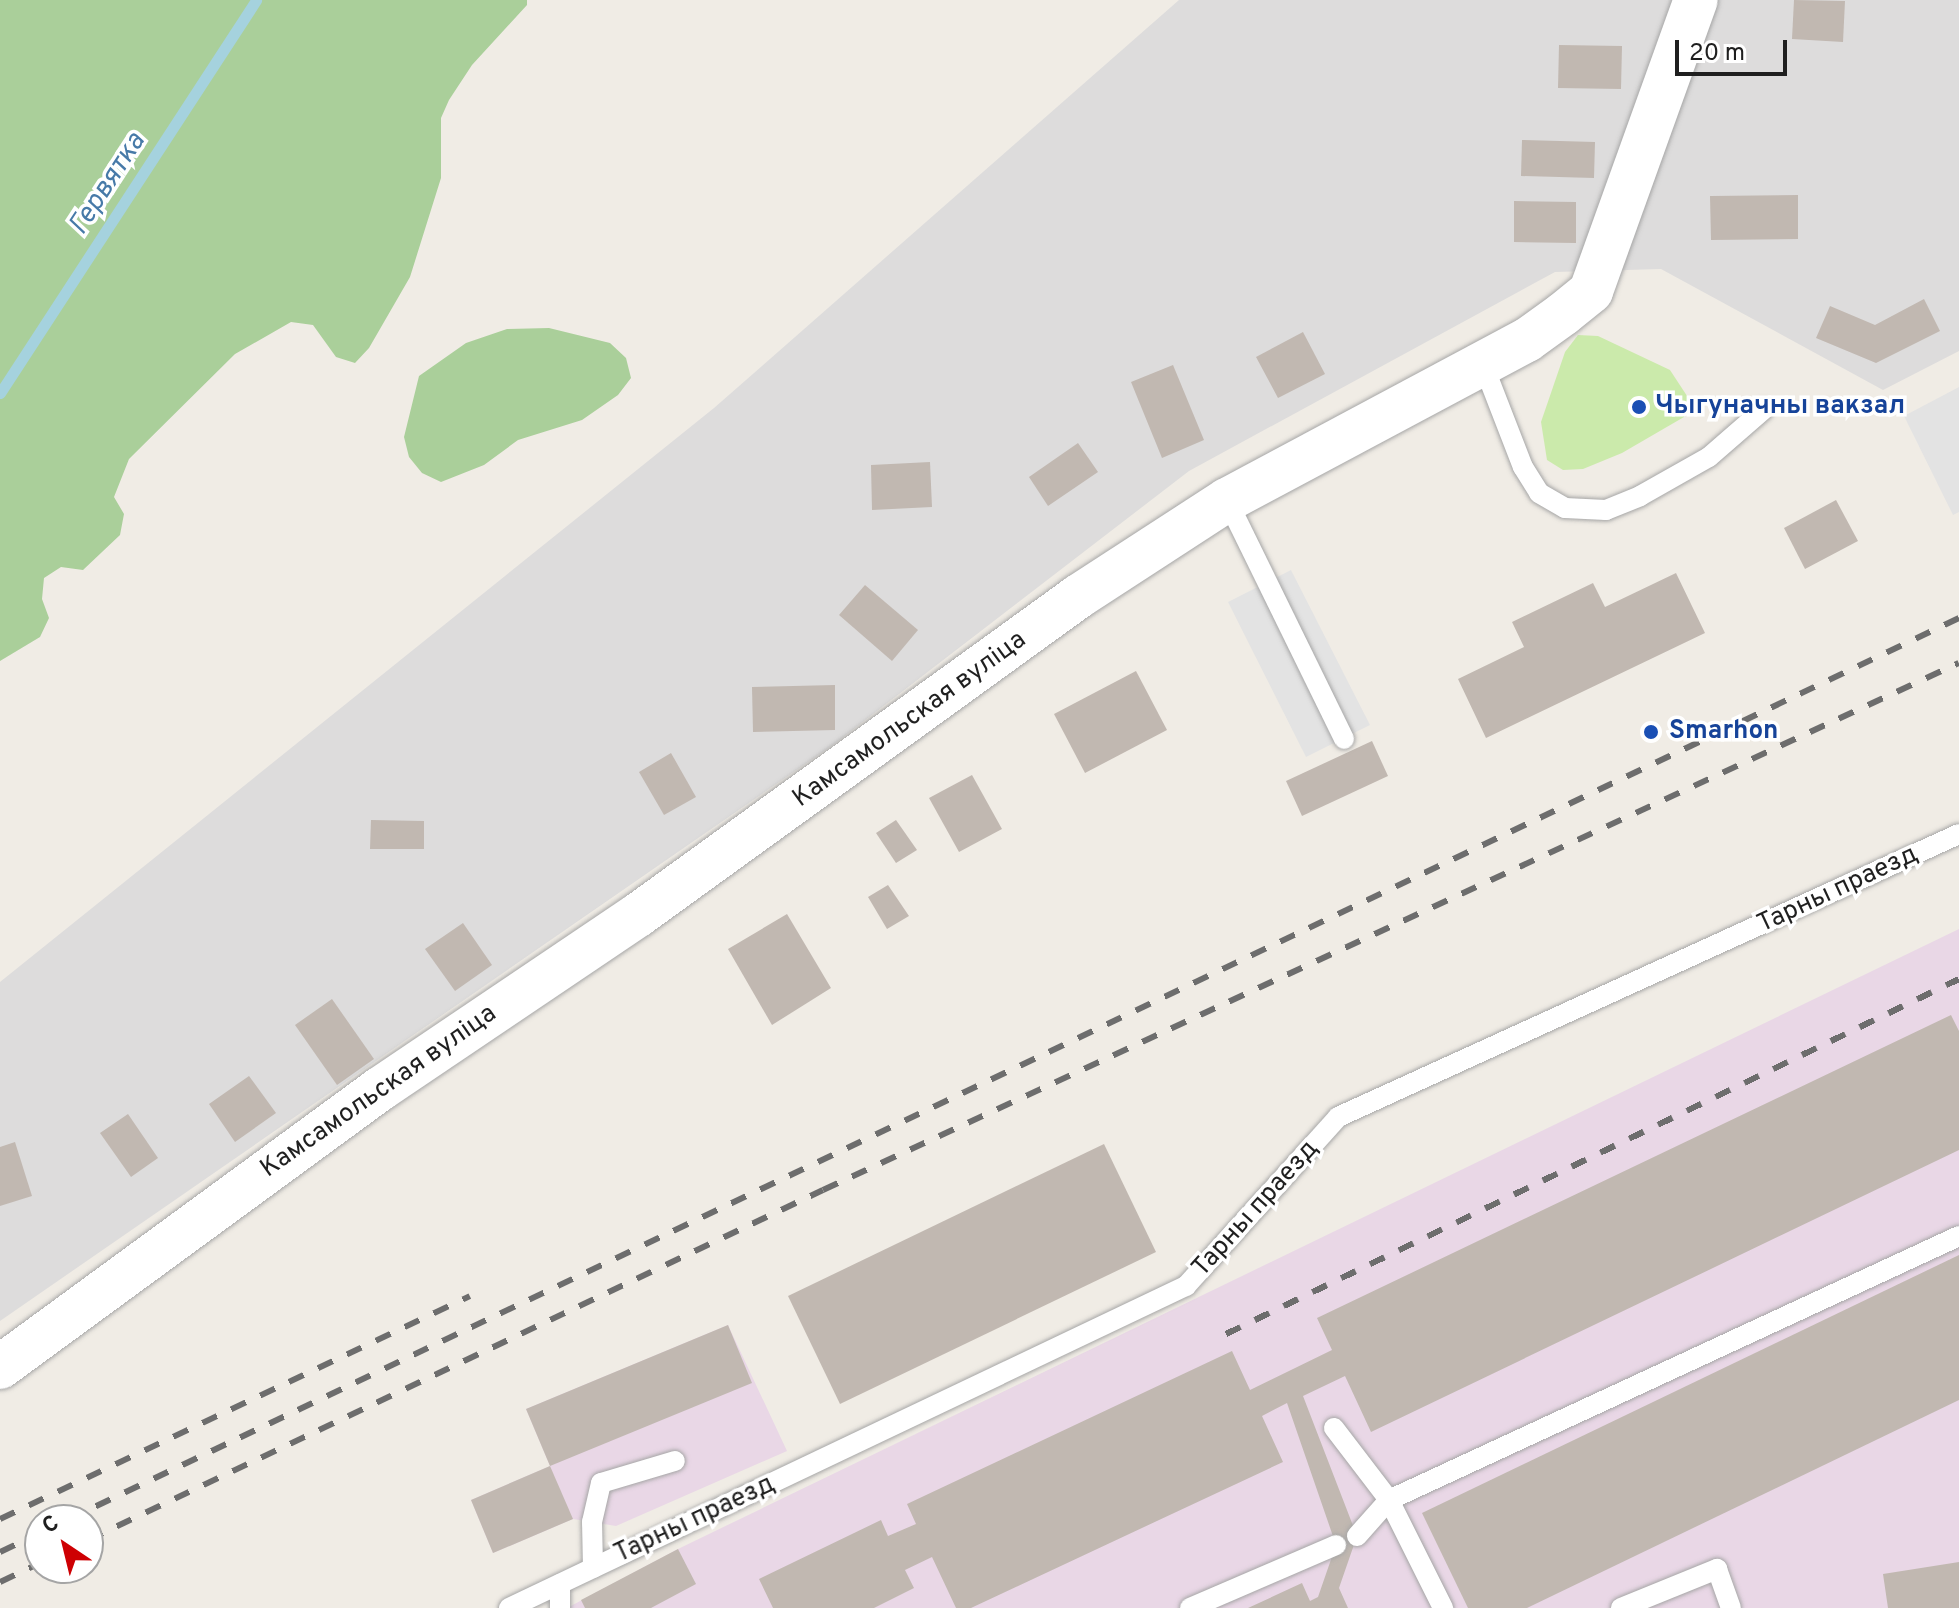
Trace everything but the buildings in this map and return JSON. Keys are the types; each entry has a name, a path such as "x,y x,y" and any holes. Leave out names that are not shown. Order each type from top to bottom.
{"street":[{"name":"Камсамольская вуліца","path":"0,1367 380,1089 742,842 1079,596 1227,500 1527,340 1591,291 1696,0"}],"lane":[{"path":"1483,364 1523,467 1539,493 1565,508 1606,510 1640,496 1709,457 1763,410"},
{"path":"1227,500 1344,739"},
{"name":"Тарны праезд","path":"509,1608 1186,1286 1338,1117 1959,834"},
{"path":"1357,1536 1389,1500 1959,1236"},
{"path":"1334,1428 1389,1500 1443,1608"},
{"path":"593,1568 592,1522 601,1483 675,1461"},
{"path":"1190,1608 1336,1545"},
{"path":"1621,1608 1717,1569 1731,1608"},
{"path":"560,1584 560,1608"}],"shaded area":[{"path":"1179,0 1959,0 1959,351 1883,390 1661,269 1555,272 1189,471 834,744 0,1321 0,982 714,408"},
{"path":"1959,387 1959,512 1953,515 1904,416"},
{"path":"1291,570 1370,725 1306,757 1228,602"},
{"path":"1959,929 1959,1608 567,1608 678,1549"},
{"path":"728,1325 787,1451 616,1526 573,1519 493,1553 471,1500 550,1466 526,1409"}],"green space":[{"path":"0,0 527,0 527,5 472,65 449,100 441,118 441,178 410,277 369,348 355,363 336,357 313,325 291,322 235,354 129,459 114,497 124,514 120,535 83,570 61,567 44,578 42,599 49,618 40,637 0,661"},
{"path":"549,328 610,343 626,358 631,378 618,395 582,420 518,440 484,465 441,482 422,473 409,457 404,437 419,376 466,343 507,329"},
{"path":"1578,335 1598,336 1670,370 1689,399 1684,417 1622,453 1583,469 1563,470 1547,460 1541,422 1565,352"}],"waterway":[{"name":"Гервятка","path":"0,393 256,0"}],"railway":[{"path":"101,1504 1959,618"},
{"path":"104,1532 823,1190 1959,663"},
{"path":"1226,1334 1959,979"},
{"path":"0,1519 470,1296"},
{"path":"0,1552 24,1541"},
{"path":"0,1582 24,1571"}],"place":[{"name":"Чыгуначны вакзал","path":"1639,407"},
{"name":"Smarhon","path":"1651,732"}]}
